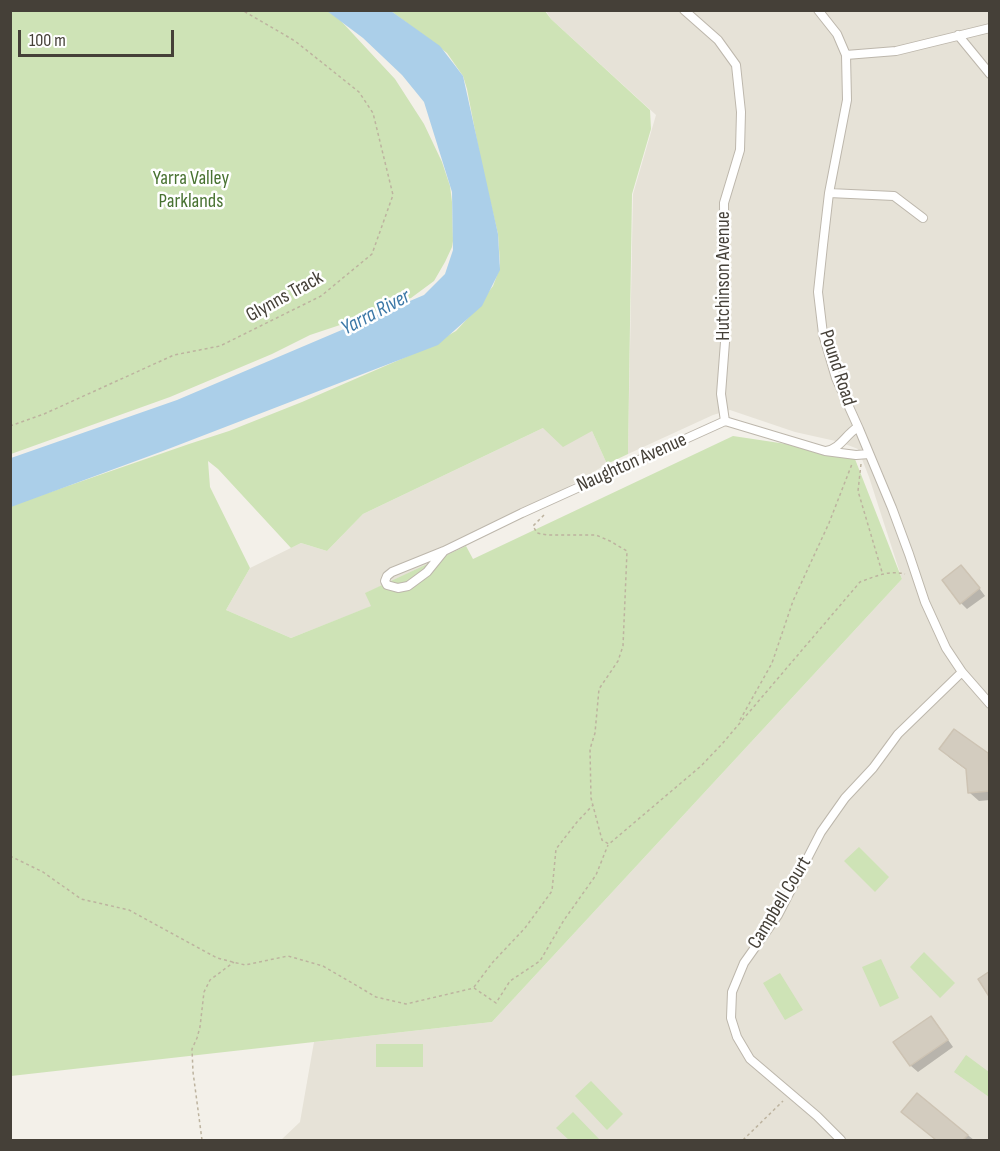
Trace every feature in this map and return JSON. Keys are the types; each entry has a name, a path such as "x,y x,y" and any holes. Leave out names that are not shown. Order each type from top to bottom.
{"street":[{"name":"Hutchinson Avenue","path":"684,10 718,40 736,65 741,112 740,150 724,203 725,342 722,394 725,421"},
{"name":"Pound Road","path":"818,10 837,33 846,55 847,100 829,193 818,292 823,334 836,378 858,427 862,455 892,508 925,602 946,648 962,672 990,704"},
{"path":"846,55 896,51 990,28"},
{"path":"958,34 990,74"},
{"path":"829,193 894,196 923,218"},
{"path":"725,421 825,451 862,455"},
{"name":"Naughton Avenue","path":"444,551 428,572 408,586 392,588 387,585 385,581 392,572 444,551 725,421"},
{"path":"825,451 836,448 851,431 858,427"},
{"name":"Campbell Court","path":"841,1140 817,1116 750,1059 737,1037 731,1018 732,992 744,963 778,915 821,832 845,798 873,768 898,734 962,672"}],"path":[{"name":"Glynns Track","path":"10,426 44,414 174,355 220,346 321,296 372,254 393,195 372,112 359,92 296,41 242,10"},
{"path":"862,455 858,491 883,573"},
{"path":"737,725 772,663 793,601 862,455"},
{"path":"549,509 533,526 537,533 548,535 596,534 627,551 623,646 618,660 599,689 595,733 590,749 591,798 602,840 609,844"},
{"path":"474,987 496,1003 510,981 540,961 564,920 596,875 609,844 701,766 860,582 883,573 902,573 917,577"},
{"path":"10,856 43,872 81,899 129,910 217,958 245,965 288,956 323,966 376,997 406,1004 474,987 493,962 525,928 552,891 556,849 593,805"},
{"path":"202,1140 192,1049 200,1027 204,992 210,980 234,962"},
{"path":"743,1140 790,1093"}],"shaded area":[{"path":"546,11 989,11 989,1140 281,1140 300,1122 314,1042 492,1022 902,579 858,449 840,442 795,432 730,410 713,415 628,454 633,194 656,115 551,19"},
{"path":"543,428 592,431 607,464 466,546 366,593 372,606 291,638 226,610 250,568 301,543 327,551 363,514"}],"green space":[{"name":"Yarra Valley Parklands","path":"327,10 341,21 395,79 424,124 442,162 450,186 453,241 434,281 411,298 310,335 272,354 170,397 11,454 11,11"},
{"path":"391,11 545,11 650,110 651,129 632,194 628,454 607,464 592,431 563,447 543,428 363,514 327,551 301,543 291,548 208,461 210,487 250,568 226,610 291,638 371,606 365,593 466,546 473,559 733,436 853,454 902,579 492,1022 11,1076 10,506 229,431 422,350 456,331 493,286 500,263 498,234 463,76 447,53"},
{"path":"859,847 889,877 875,892 844,861"},
{"path":"924,952 955,983 940,998 910,967"},
{"path":"881,959 899,998 880,1007 862,967"},
{"path":"780,973 803,1010 785,1020 763,983"},
{"path":"376,1044 423,1044 423,1067 376,1067"},
{"path":"966,1055 989,1072 989,1097 954,1072"},
{"path":"591,1081 623,1114 607,1130 575,1096"},
{"path":"573,1112 600,1140 569,1140 556,1128"}],"water":[{"path":"327,11 391,11 440,46 463,76 498,234 500,270 482,306 438,345 11,507 11,458 177,400 424,295 445,274 453,250 452,192 424,102 402,75 363,38"}],"building":[{"path":"961,565 980,588 960,604 942,580"},
{"path":"954,729 988,753 990,791 968,793 966,769 939,749"},
{"path":"990,971 990,998 978,979"},
{"path":"931,1016 948,1040 910,1066 893,1042"},
{"path":"917,1093 968,1135 963,1140 936,1140 901,1112"}],"water label":[{"name":"Yarra River","path":"376,313"}]}
